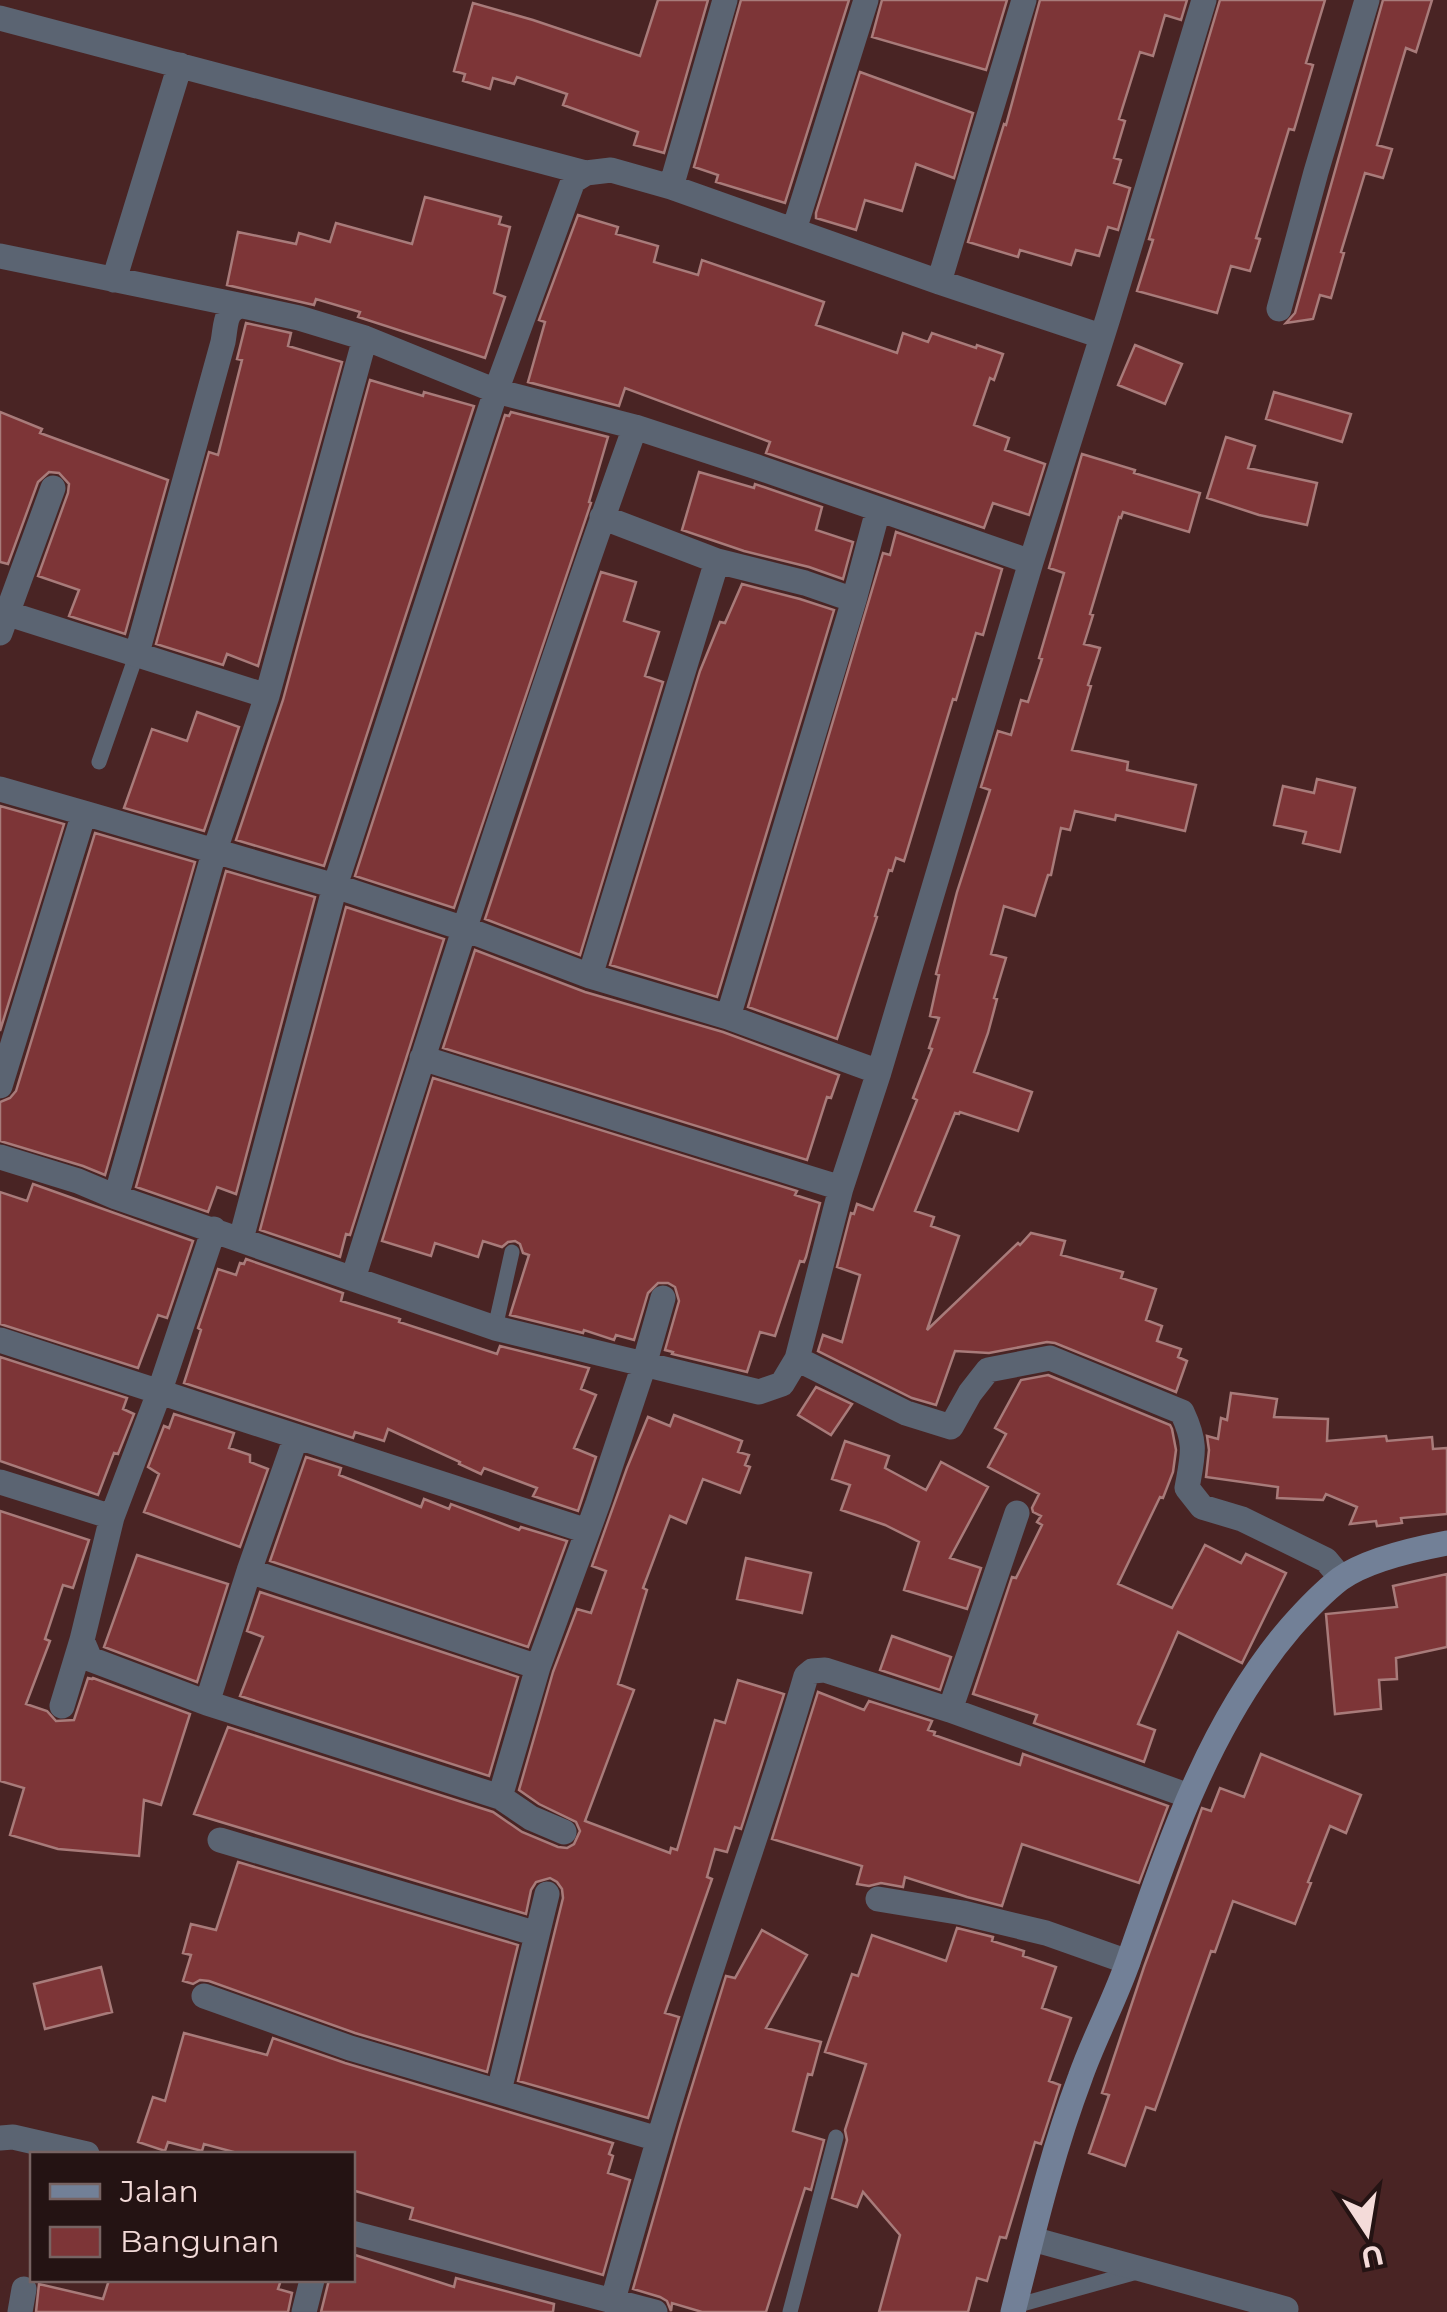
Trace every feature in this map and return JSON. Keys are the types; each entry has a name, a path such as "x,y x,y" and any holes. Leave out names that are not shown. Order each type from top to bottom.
{"street":[{"path":"671,186 725,0"},
{"path":"794,230 866,0"},
{"path":"939,282 1024,0"},
{"path":"0,1157 78,1180 495,1328 759,1392 782,1384 797,1359 841,1188 1204,0"},
{"path":"1280,309 1367,0"},
{"path":"0,18 586,172 611,170 671,186 1102,336"},
{"path":"114,280 180,65"},
{"path":"241,1238 335,886 496,391 573,182 586,172"},
{"path":"0,256 298,318 365,338 496,391 635,427 1031,562"},
{"path":"137,654 228,312 243,306"},
{"path":"116,1196 214,853 267,696 365,338"},
{"path":"353,1280 422,1058 635,427"},
{"path":"53,488 3,623 137,654 267,696"},
{"path":"728,1016 878,510"},
{"path":"602,517 716,561 805,583 854,600"},
{"path":"590,976 716,561"},
{"path":"0,790 335,886 590,976 728,1016 879,1072"},
{"path":"0,1086 84,814"},
{"path":"422,1058 841,1188"},
{"path":"62,1706 112,1516 214,1229"},
{"path":"500,1797 538,1667 644,1365 663,1298"},
{"path":"0,1340 587,1531"},
{"path":"797,1359 906,1414 951,1427 988,1370 1050,1358 1182,1412 1192,1432 1194,1450 1187,1488 1202,1508 1242,1519 1326,1560 1341,1578"},
{"path":"207,1704 296,1437"},
{"path":"0,1482 112,1516"},
{"path":"950,1710 1017,1513"},
{"path":"1014,2309 1049,2169 1080,2076 1128,1962 1154,1882 1189,1796 1242,1692 1306,1610 1341,1578 1394,1556 1447,1543"},
{"path":"249,1571 538,1667"},
{"path":"82,1640 90,1659 207,1704 500,1797 531,1818 564,1832"},
{"path":"613,2300 658,2139 806,1676 825,1670 950,1710 1189,1796"},
{"path":"220,1840 537,1934"},
{"path":"499,2091 547,1894"},
{"path":"878,1899 964,1913 1046,1933 1128,1962"},
{"path":"204,1996 350,2048 658,2139"},
{"path":"0,2138 13,2137 78,2152"},
{"path":"355,2235 656,2312"},
{"path":"1032,2239 1290,2311"},
{"path":"304,2312 312,2282"}],"lane":[{"path":"99,762 137,654"},
{"path":"495,1328 512,1252"},
{"path":"790,2312 836,2137"},
{"path":"1014,2309 1146,2270"}],"building":[{"path":"658,0 708,0 664,153 634,145 638,132 563,105 567,94 517,77 514,84 493,78 490,89 463,81 465,74 454,71 473,3 640,56"},
{"path":"741,0 849,0 785,203 716,182 718,175 694,167"},
{"path":"882,0 1007,0 986,70 872,37"},
{"path":"1040,0 1187,0 1181,20 1165,15 1153,56 1140,52 1119,119 1125,121 1114,158 1121,160 1114,183 1130,188 1118,230 1108,227 1099,256 1076,250 1071,265 1020,250 1018,257 968,242 1006,125"},
{"path":"1220,0 1325,0 1306,63 1313,65 1294,130 1289,129 1250,271 1231,266 1217,313 1137,291"},
{"path":"1383,0 1432,0 1416,52 1406,48 1377,145 1392,149 1383,178 1365,173 1331,298 1320,295 1313,319 1286,323 1295,313"},
{"path":"860,72 973,113 954,178 916,164 902,211 865,200 856,230 816,218 816,213"},
{"path":"425,197 501,217 499,224 510,227 494,293 505,297 485,358 358,317 360,312 316,299 314,305 227,285 238,232 296,244 299,233 330,242 336,223 412,244"},
{"path":"578,215 618,227 616,234 658,246 654,262 698,275 702,260 824,302 816,325 897,353 903,333 928,342 932,333 1003,354 974,425 1009,438 1005,450 1045,464 1029,515 993,503 984,528 766,453 770,442 625,388 619,406 528,382 545,322 539,320"},
{"path":"246,323 291,333 288,346 342,362 258,666 227,654 223,665 156,644 209,452 218,455 242,360 237,359"},
{"path":"1135,345 1182,364 1165,404 1118,385"},
{"path":"370,380 474,406 324,866 236,840 283,700"},
{"path":"1274,392 1351,414 1342,442 1266,419"},
{"path":"0,412 42,429 40,433 168,480 125,634 69,616 79,590 38,576 68,493 69,484 59,473 49,472 38,482 8,564 0,562"},
{"path":"511,412 608,437 591,503 454,908 355,876 505,415"},
{"path":"1226,437 1255,446 1248,468 1317,483 1307,525 1207,498"},
{"path":"1082,454 1200,493 1189,532 1123,512 1119,517 1090,614 1093,615 1084,644 1100,648 1072,750 1128,762 1127,770 1196,785 1185,831 1116,815 1115,820 1075,811 1070,830 1061,828 1051,875 1035,916 1004,906 991,954 1006,958 974,1072 1032,1092 1018,1131 955,1113 915,1211 934,1217 931,1226 959,1236 927,1330 1031,1233 1065,1241 1061,1255 1123,1272 1121,1278 1156,1289 1146,1320 1162,1326 1157,1341 1181,1349 1178,1357 1187,1361 1176,1392 1055,1343 989,1353 955,1351 936,1405 912,1398 818,1351 823,1335 842,1342 860,1275 837,1267 851,1213 854,1214 857,1204 873,1210 917,1100 913,1098 939,1018 930,1016 939,975 936,974 990,790 981,787 998,731 1011,735 1021,700 1028,702 1042,659 1039,658 1064,573 1049,568"},
{"path":"699,472 754,488 755,484 822,507 816,530 853,542 843,579 682,530"},
{"path":"896,532 1002,569 983,635 976,633 956,700 953,699 904,861 896,858 892,871 889,870 837,1039 748,1007 883,553 890,555"},
{"path":"601,572 636,582 624,621 659,632 645,676 663,682 580,955 485,919"},
{"path":"742,584 834,610 717,997 610,965 700,671 720,622 725,623"},
{"path":"197,712 239,727 204,831 124,808 152,729 187,741"},
{"path":"1317,779 1355,788 1340,852 1303,843 1306,832 1274,825 1283,786 1314,793"},
{"path":"0,806 64,824 0,1031"},
{"path":"95,833 195,862 105,1175 0,1141 0,1102 16,1091"},
{"path":"226,871 315,897 236,1194 217,1187 208,1212 136,1187"},
{"path":"346,907 444,939 340,1257 260,1230"},
{"path":"475,950 585,992 723,1032 839,1075 831,1098 827,1097 807,1160 443,1048"},
{"path":"433,1078 797,1191 795,1195 820,1203 806,1257 804,1262 800,1261 775,1336 760,1332 747,1372 665,1350 679,1301 675,1287 668,1283 658,1283 648,1293 634,1340 616,1335 614,1340 510,1315 529,1255 515,1241 502,1247 483,1241 478,1257 435,1243 431,1256 382,1241"},
{"path":"33,1184 193,1241 167,1318 158,1315 138,1368 0,1324 0,1192 27,1201"},
{"path":"246,1259 343,1293 341,1301 497,1354 500,1346 589,1368 581,1389 596,1395 574,1448 596,1457 578,1511 533,1496 537,1488 484,1468 481,1474 388,1429 384,1441 355,1432 353,1438 184,1383 218,1269 236,1275"},
{"path":"0,1357 127,1398 123,1409 134,1414 98,1495 0,1461"},
{"path":"1048,1375 1172,1429 1176,1450 1173,1472 1118,1584 1172,1608 1205,1545 1241,1563 1246,1554 1286,1573 1242,1663 1178,1632 1138,1724 1155,1730 1144,1762 1034,1723 1037,1715 973,1694 1012,1577 1016,1578 1042,1525 1037,1522 1041,1516 1032,1508 1039,1494 988,1467 1006,1434 995,1428 1021,1380"},
{"path":"816,1387 852,1404 831,1435 798,1415"},
{"path":"1231,1393 1277,1399 1274,1417 1328,1419 1327,1441 1432,1437 1433,1449 1447,1448 1447,1514 1401,1518 1402,1523 1377,1526 1376,1521 1350,1524 1357,1507 1326,1494 1323,1500 1277,1498 1278,1487 1206,1477 1207,1436 1218,1439 1221,1418 1227,1420"},
{"path":"174,1414 234,1433 229,1448 250,1455 250,1462 268,1469 240,1547 144,1512 159,1474 148,1467 164,1426 169,1428"},
{"path":"674,1415 742,1441 738,1452 749,1455 745,1465 750,1467 740,1493 703,1479 686,1523 670,1516 643,1588 647,1590 618,1684 634,1690 585,1821 670,1853 671,1848 677,1850 715,1720 725,1723 738,1680 784,1694 741,1829 735,1827 727,1852 715,1849 707,1877 712,1879 665,2013 679,2017 648,2118 518,2081 563,1898 557,1882 550,1878 536,1882 526,1914 194,1814 228,1727 493,1812 522,1832 558,1847 574,1844 580,1831 576,1822 519,1790 553,1672 577,1609 591,1613 606,1571 592,1566 648,1417 670,1426"},
{"path":"845,1441 889,1456 885,1468 926,1490 941,1462 988,1487 950,1558 981,1568 967,1609 904,1590 919,1542 841,1510 850,1485 832,1479"},
{"path":"306,1457 341,1468 339,1475 421,1507 424,1499 449,1509 451,1504 519,1530 521,1527 567,1541 528,1647 270,1561"},
{"path":"0,1511 89,1540 73,1588 63,1585 45,1639 50,1641 26,1704 47,1711 56,1721 74,1720 88,1678 93,1678 190,1714 161,1805 144,1800 139,1856 58,1849 10,1835 24,1788 0,1781"},
{"path":"137,1555 228,1584 197,1682 104,1647"},
{"path":"746,1558 811,1573 802,1613 737,1599"},
{"path":"1447,1574 1447,1647 1396,1658 1397,1679 1379,1680 1381,1709 1335,1714 1326,1614 1397,1607 1393,1586"},
{"path":"260,1592 518,1677 489,1776 240,1696 263,1637 247,1631"},
{"path":"892,1636 951,1657 940,1690 880,1670"},
{"path":"818,1692 864,1710 869,1701 932,1721 928,1730 934,1735 1020,1765 1023,1754 1168,1806 1139,1883 1022,1844 1002,1906 905,1877 903,1887 857,1884 862,1866 772,1839"},
{"path":"1261,1754 1361,1795 1346,1833 1330,1826 1295,1924 1233,1901 1215,1952 1211,1951 1155,2110 1146,2107 1125,2166 1089,2153 1109,2095 1102,2093 1202,1808 1211,1811 1220,1788 1244,1797"},
{"path":"238,1862 518,1945 487,2072 355,2033 209,1981 183,1981 191,1955 183,1953 191,1924 216,1930"},
{"path":"957,1928 993,1937 992,1941 1024,1951 1023,1956 1056,1967 1042,2008 1071,2018 1049,2081 1060,2085 1041,2144 1035,2142 1006,2238 1000,2237 987,2281 977,2278 968,2312 879,2312 900,2235 863,2192 857,2207 832,2198 847,2140 845,2130 866,2064 825,2052 852,1974 858,1976 872,1935 946,1961"},
{"path":"762,1930 807,1955 766,2028 821,2042 793,2131 824,2140 811,2190 805,2188 766,2312 702,2312 672,2303 671,2311 667,2301 633,2289 726,1976 735,1978"},
{"path":"101,1967 112,2012 45,2029 34,1984"},
{"path":"184,2033 267,2055 273,2038 613,2143 608,2173 630,2180 603,2275 410,2219 413,2208 355,2191 355,2152 234,2152 204,2144 202,2151 168,2142 165,2151 138,2142 153,2097 165,2101"},
{"path":"355,2255 454,2287 456,2278 554,2304 553,2312 321,2312 328,2282 355,2282"},
{"path":"108,2282 280,2282 278,2289 292,2293 288,2312 36,2312 39,2284 103,2299"}]}
